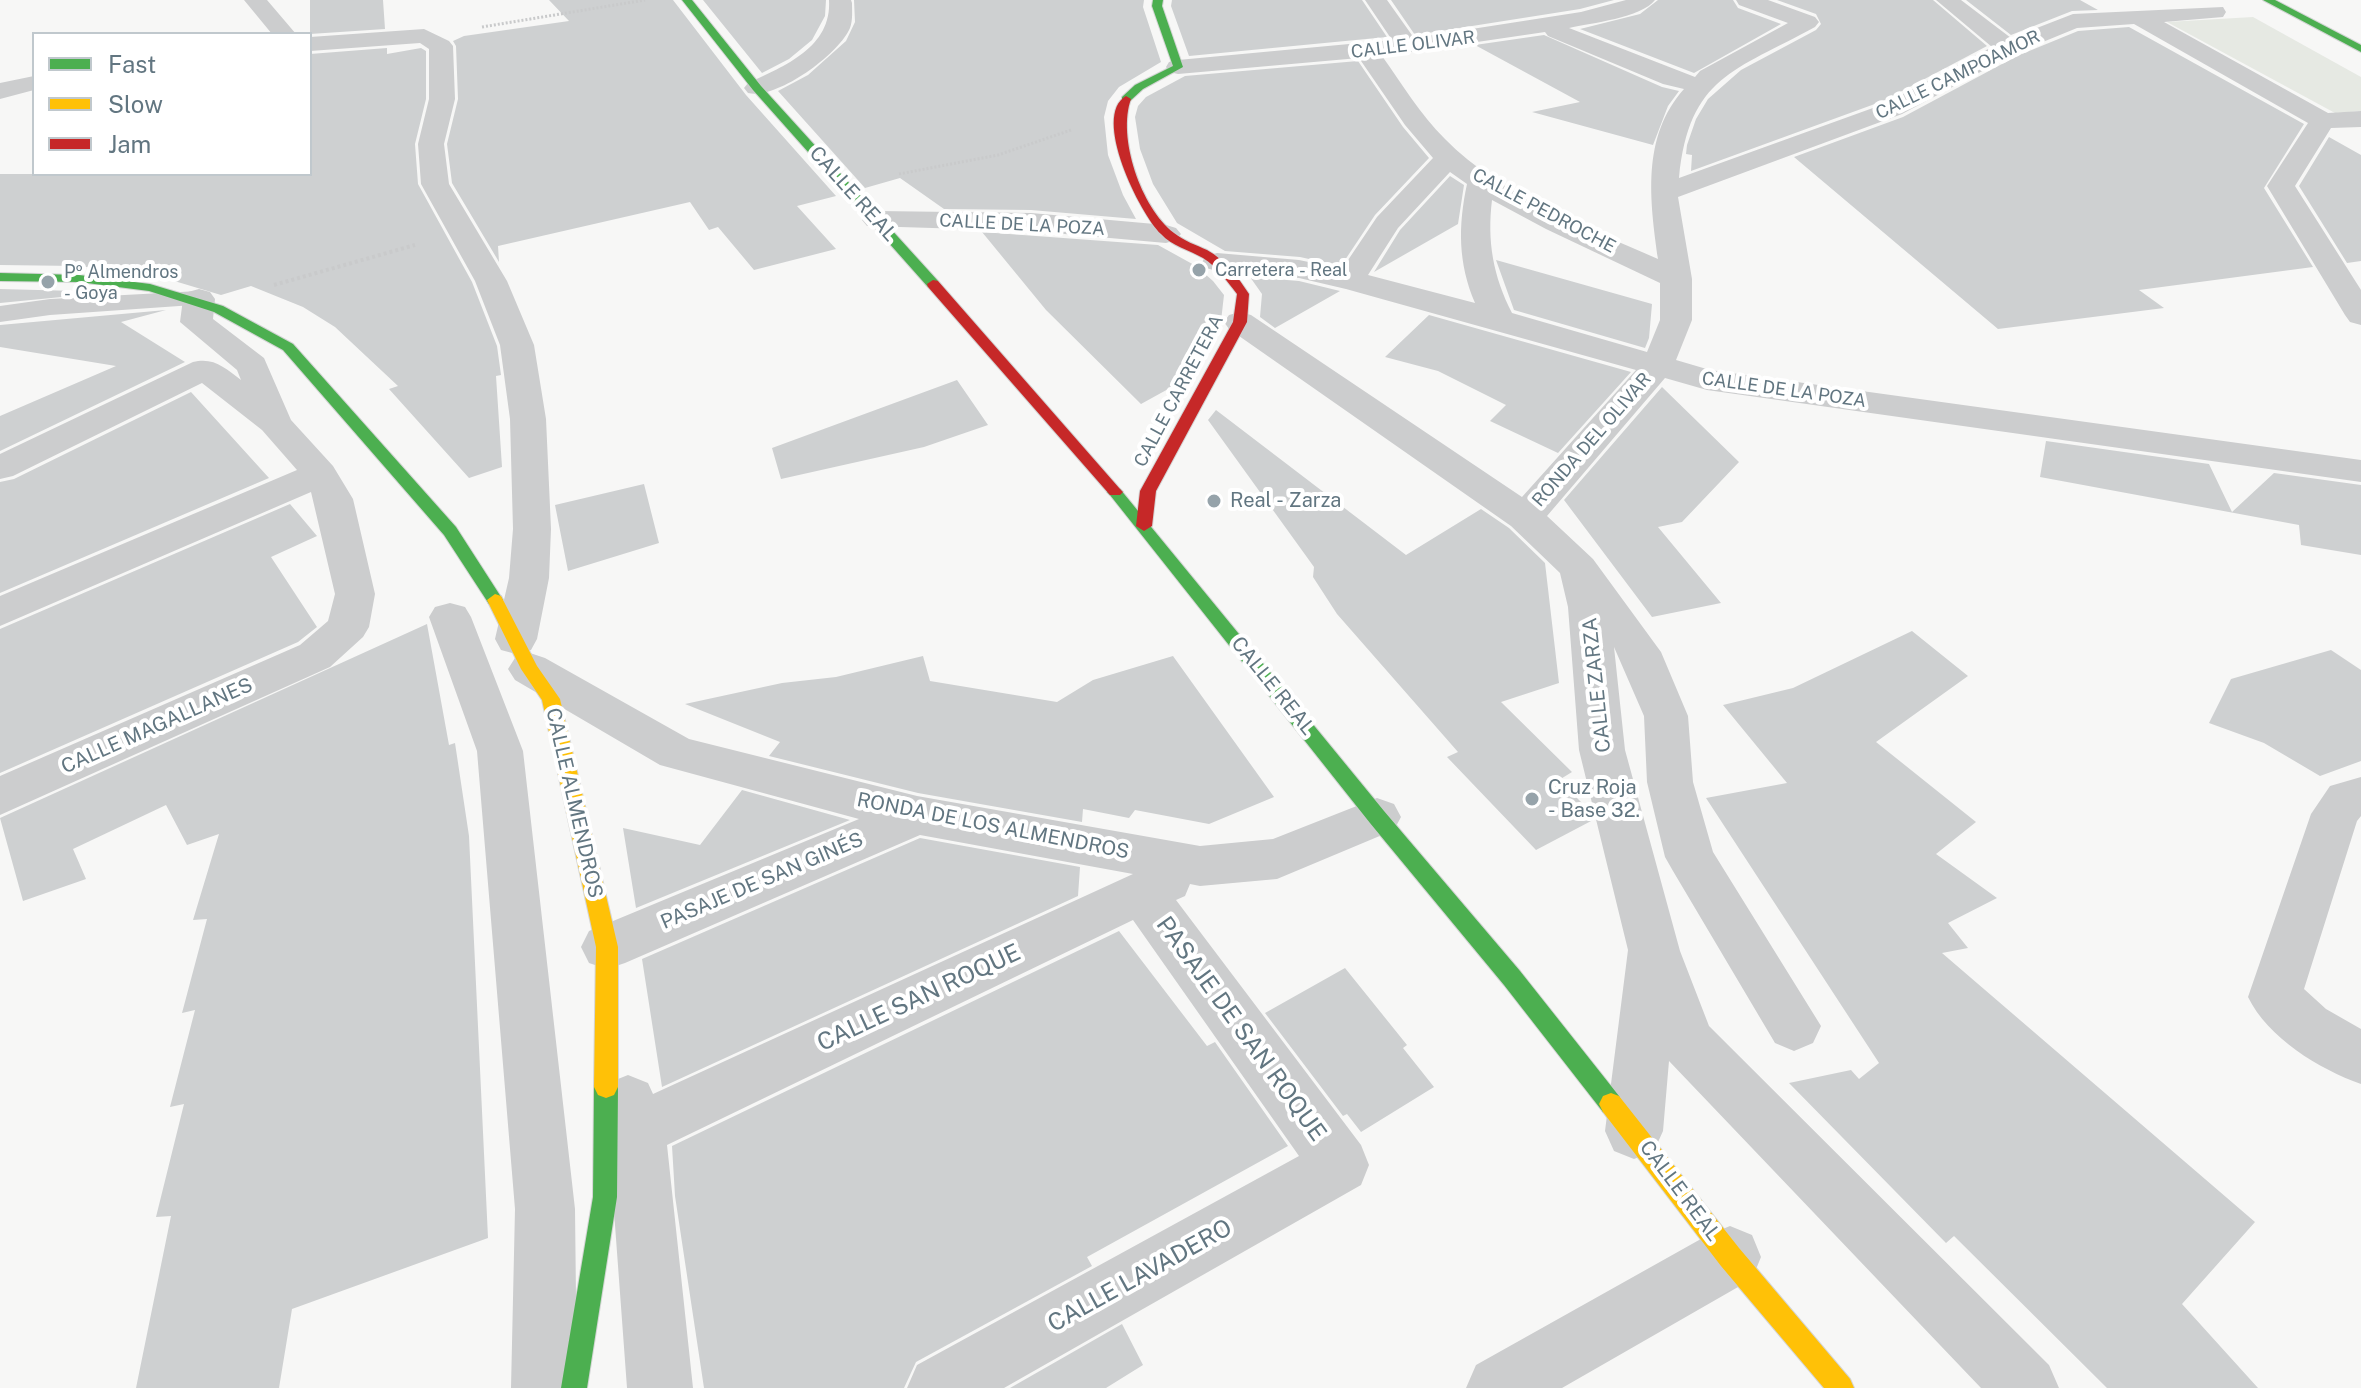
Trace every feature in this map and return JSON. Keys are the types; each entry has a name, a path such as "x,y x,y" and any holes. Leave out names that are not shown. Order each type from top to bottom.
{"main road":[{"name":"CALLE REAL","path":"687,0 757,88 877,220 1144,526 1634,1131 1730,1257 1841,1388"},
{"path":"1120,117 1122,105 1138,88 1178,67 1157,6 1158,0"},
{"path":"2268,0 2361,49"},
{"path":"2307,0 2361,28"},
{"name":"CALLE CARRETERA","path":"1120,117 1129,166 1150,215 1166,234 1217,262 1243,294 1240,322 1148,491 1144,526"},
{"path":"0,277 73,276 165,287 258,324 288,347 450,531 500,608 523,654"},
{"name":"CALLE ALMENDROS","path":"523,654 551,699 607,947 605,1197 574,1388"}],"street":[{"path":"255,0 282,32"},
{"path":"757,88 789,74 820,49 839,27 840,0"},
{"path":"1376,0 1408,46"},
{"name":"CALLE OLIVAR","path":"1178,67 1367,52 1559,22 1644,0"},
{"name":"RONDA DEL OLIVAR","path":"1525,517 1657,367 1676,320 1676,279 1663,193 1669,142 1683,106 1709,76 1807,22 1747,0"},
{"path":"1947,0 2008,48"},
{"name":"CALLE CAMPOAMOR","path":"1663,193 1893,109 2008,48 2073,21 2204,6"},
{"path":"2136,16 2323,121 2361,119"},
{"path":"1559,22 1556,31 1672,79 1701,86"},
{"path":"312,44 424,36 441,46 442,99 431,144 435,184 491,281 517,345 528,419 532,529 523,654"},
{"name":"CALLE PEDROCHE","path":"1367,52 1449,157 1482,181 1676,279"},
{"path":"0,91 32,83"},
{"path":"2323,121 2281,186 2361,315"},
{"path":"1350,280 1387,223 1449,157"},
{"path":"1482,181 1475,209 1474,239 1480,283 1499,319"},
{"name":"CALLE DE LA POZA","path":"877,220 1031,222 1166,234"},
{"name":"CALLE DE LA POZA","path":"1217,262 1299,269 1350,280 1499,319 1707,380 2361,471"},
{"path":"204,301 196,322 252,365 275,423"},
{"name":"CALLE ZARZA","path":"1240,322 1525,517 1579,568 1640,652 1666,716 1670,782 1690,857 1794,1026"},
{"path":"0,468 205,369 275,423 320,474 0,612"},
{"name":"CALLE MAGALLANES","path":"0,796 315,656 348,627 355,594 334,499 320,474"},
{"name":"CALLE ZARZA","path":"1579,568 1589,607 1602,750 1654,950 1634,1131"},
{"path":"450,617 500,751 545,1209 544,1388"},
{"name":"RONDA DE LOS ALMENDROS","path":"523,654 676,753 917,815 1200,866 1277,859 1377,817"},
{"path":"2361,795 2347,799 2335,814 2275,997 2307,1026 2361,1059"},
{"name":"PASAJE DE SAN GINÉS","path":"607,947 917,815"},
{"name":"CALLE SAN ROQUE","path":"637,1130 1200,866"},
{"name":"PASAJE DE SAN ROQUE","path":"1142,893 1340,1165"},
{"path":"1654,950 1688,1042 2026,1388"},
{"path":"605,1035 637,1130 660,1388"},
{"name":"CALLE LAVADERO","path":"940,1388 1340,1165"},
{"path":"1499,1388 1730,1257"}],"lane":[{"path":"0,314 50,307 204,301"}],"path":[{"path":"424,36 646,0"},
{"path":"943,165 998,155 1079,127 1120,117"},
{"path":"204,301 462,232"}],"shaded area":[{"path":"2253,17 2361,77 2361,111 2335,113 2167,22"}],"building":[{"path":"310,0 383,0 385,29 310,32"},
{"path":"549,0 673,0 746,95 836,196 797,206 836,249 754,270 718,227 709,230 690,202 498,246 499,262 452,183 447,144 458,99 456,46 453,41 464,36 569,21"},
{"path":"703,0 826,0 825,16 812,40 789,59 762,73"},
{"path":"854,0 1144,0 1143,7 1161,62 1119,87 1108,101 1104,117 1108,155 1136,219 1031,210 944,209 900,178 865,188 778,91 808,75 846,41 855,22"},
{"path":"1172,0 1362,0 1387,37 1189,56 1171,6"},
{"path":"1391,0 1614,0 1580,9 1415,35"},
{"path":"1658,0 1733,0 1738,8 1781,24 1694,73 1580,29 1640,14"},
{"path":"1777,0 1933,0 1987,46 1883,101 1691,171 1692,155 1686,154 1687,145 1696,119 1708,99 1741,70 1816,30 1821,24 1816,14"},
{"path":"1966,0 2080,0 2098,10 2072,11 2011,35"},
{"path":"2129,27 2304,124 2264,188 2313,267 2139,290 2164,308 1998,329 1794,157 1903,117 2017,56 2078,31"},
{"path":"1544,35 1662,87 1679,91 1668,106 1653,145 1532,112 1580,102 1475,45"},
{"path":"387,48 387,54 421,48 426,51 426,99 415,144 418,184 472,282 497,346 501,375 496,376 502,467 469,478 389,389 398,386 335,327 303,307 251,286 221,295 151,274 77,266 0,265 0,174 312,176 312,54"},
{"path":"1358,61 1403,127 1429,158 1375,215 1341,266 1300,257 1225,251 1177,223 1153,184 1140,149 1135,117 1138,106 1146,97 1185,76"},
{"path":"2329,137 2361,155 2361,261 2347,263 2299,186"},
{"path":"1450,176 1464,185 1458,224 1374,272 1400,230"},
{"path":"982,232 1158,245 1196,266 1213,281 1224,295 1221,321 1190,377 1141,404 1046,310"},
{"path":"1496,260 1652,304 1645,348 1514,310"},
{"path":"1250,277 1299,281 1340,291 1275,328 1260,317 1262,294"},
{"path":"0,289 76,291 103,293 0,303"},
{"path":"166,310 121,322 185,362 0,451 0,416 116,366 0,347 0,325"},
{"path":"1429,315 1631,372 1558,453 1490,421 1506,405 1438,371 1385,357"},
{"path":"957,380 988,425 924,447 781,479 772,448"},
{"path":"1662,387 1739,462 1682,522 1658,527 1721,603 1652,617 1564,500"},
{"path":"191,392 269,478 0,593 0,482 14,479"},
{"path":"1216,410 1406,555 1481,509 1509,528 1545,563 1559,683 1501,702 1572,772 1559,780 1591,812 1593,820 1536,850 1447,757 1458,752 1337,614 1313,577 1314,567 1208,420"},
{"path":"2046,441 2209,464 2232,512 2274,473 2361,485 2361,555 2301,545 2299,525 2040,477"},
{"path":"644,484 659,543 568,571 555,505"},
{"path":"290,504 317,536 271,557 317,627 298,642 0,773 0,629"},
{"path":"427,624 449,745 455,743 469,836 488,1238 292,1309 279,1388 136,1388 171,1216 156,1217 184,1104 170,1107 195,1010 182,1013 207,919 193,920 219,834 187,845 166,805 73,849 86,879 23,901 0,818"},
{"path":"1912,631 1968,676 1876,742 1976,822 1936,854 1997,898 1948,923 1968,948 1942,953 2255,1222 2182,1304 2258,1388 2107,1388 1954,1236 1946,1243 1789,1083 1851,1070 1859,1079 1879,1063 1706,798 1787,783 1723,705 1793,688"},
{"path":"2331,650 2361,670 2361,761 2320,776 2264,743 2209,723 2231,679"},
{"path":"923,656 930,681 1057,702 1093,680 1173,656 1274,797 1209,824 1135,810 1129,818 1083,809 1082,822 918,793 769,756 780,742 685,704 782,683 836,677"},
{"path":"742,790 850,820 636,908 623,828 700,845"},
{"path":"920,838 1080,867 1078,896 662,1087 642,959"},
{"path":"1119,931 1207,1046 1215,1042 1288,1146 1087,1257 1092,1266 916,1362 904,1388 704,1388 675,1196 672,1146"},
{"path":"1345,968 1407,1045 1403,1048 1434,1087 1361,1132 1347,1114 1343,1116 1265,1013"},
{"path":"1122,1324 1143,1365 1106,1388 1010,1388"}],"traffic: fast":[{"path":"687,0 757,88 933,284"},
{"path":"1126,99 1139,87 1178,67 1157,6 1158,0"},
{"path":"2268,0 2361,49"},
{"path":"0,277 115,282 184,296 253,326 288,347 450,531 495,600"},
{"path":"1115,492 1377,817 1512,978 1611,1104"},
{"path":"574,1388 605,1197 606,1087"}],"traffic: slow":[{"path":"495,600 530,669 551,699 607,947 606,1087"},
{"path":"1611,1104 1730,1257 1841,1388"}],"traffic: jam":[{"path":"1126,99 1120,130 1130,170 1147,208 1167,234 1211,258 1243,294 1240,322 1148,491 1144,526"},
{"path":"933,284 1115,492"}],"place":[{"name":"Carretera - Real","path":"1199,270"},
{"name":"Pº Almendros - Goya","path":"48,282"},
{"name":"Real - Zarza","path":"1214,501"},
{"name":"Cruz Roja - Base 32.","path":"1532,799"}]}
